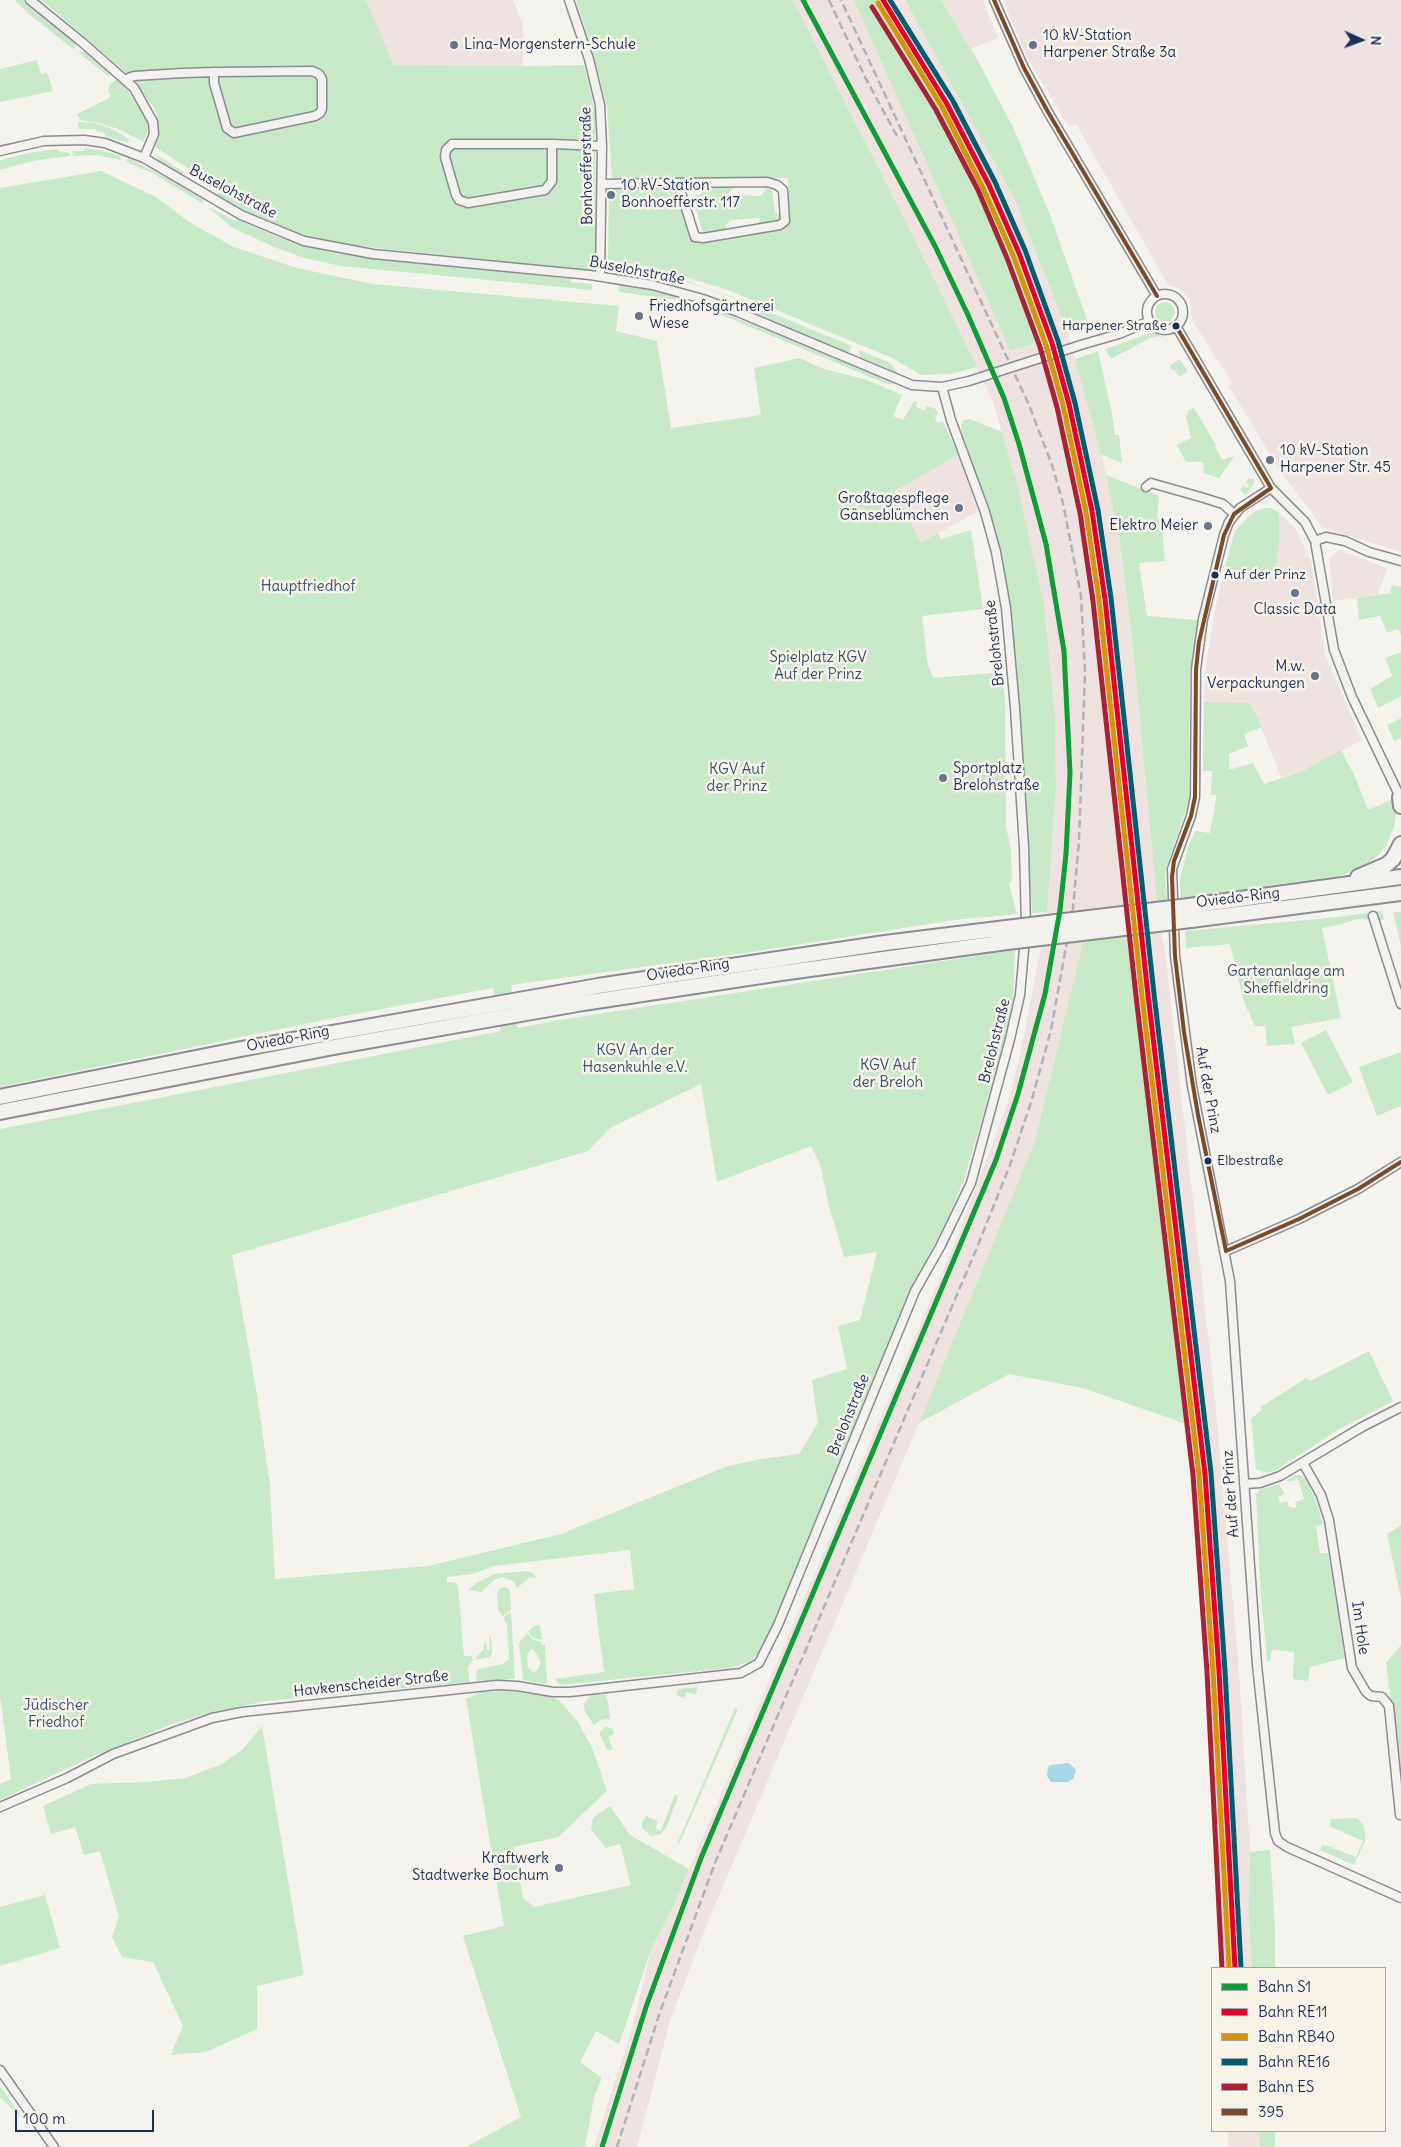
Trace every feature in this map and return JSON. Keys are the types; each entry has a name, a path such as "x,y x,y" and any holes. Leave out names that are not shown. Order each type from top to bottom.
{"highway":[{"path":"1314,890 1380,869 1393,859 1401,844"},
{"name":"Oviedo-Ring","path":"0,1112 324,1049 582,1003 1008,942 1401,877"},
{"name":"Oviedo-Ring","path":"0,1097 250,1048 598,986 885,943 1006,928 1401,893"},
{"path":"1386,895 1401,898"}],"street":[{"path":"30,0 126,79 134,88 153,122 154,134 144,158"},
{"name":"Bonhoefferstraße","path":"569,0 589,59 600,105 602,146 600,276"},
{"path":"994,0 1024,68 1044,105 1157,296"},
{"path":"126,79 134,76 214,72 312,71 319,74 322,79 322,109 315,116 234,133 227,128 214,83 214,72"},
{"name":"Buselohstraße","path":"0,151 44,141 84,140 105,143 144,158 241,215 276,231 321,245 373,254 600,276 652,284 703,299 912,385 942,387 969,381 1119,334 1150,321"},
{"path":"552,144 552,182 545,190 468,202 459,200 456,196 445,157 446,150 452,144 552,144 602,146"},
{"path":"602,184 678,183 767,182 777,185 783,190 785,221 780,226 703,238 696,237 678,183"},
{"path":"1168,294 1178,300 1182,311 1180,321 1176,326 1162,329 1156,328 1150,321 1147,310 1149,304 1157,296 1168,294"},
{"path":"1176,326 1271,488 1305,522 1315,540 1334,650 1352,697 1401,801"},
{"name":"Brelohstraße","path":"759,1663 778,1624 915,1291 940,1247 970,1183 1010,1039 1020,995 1026,924 1025,882 1015,708 1006,608 996,552 985,512 950,420 942,387"},
{"path":"1146,486 1151,483 1223,504 1234,514 1271,488"},
{"name":"Auf der Prinz","path":"1234,514 1224,535 1199,642 1196,669 1195,797 1191,816 1174,861 1172,876 1175,956 1184,1032 1198,1116 1226,1251 1230,1281 1257,1665 1271,1805 1275,1833 1278,1840 1287,1847 1401,1898"},
{"path":"1315,540 1326,538 1346,541 1369,552 1401,561"},
{"path":"1373,916 1401,1004"},
{"path":"1226,1251 1299,1219 1358,1190 1401,1162"},
{"path":"1244,1484 1271,1480 1303,1463 1362,1426 1401,1407"},
{"name":"Im Hole","path":"1303,1463 1320,1496 1329,1520 1352,1668 1366,1692 1371,1696 1382,1697 1389,1706 1400,1815"},
{"name":"Havkenscheider Straße","path":"0,1807 67,1778 113,1754 212,1718 242,1712 497,1686 518,1686 547,1691 570,1692 741,1673 759,1663"},
{"path":"0,2070 54,2147"}],"shaded area":[{"name":"Lina-Morgenstern-Schule","path":"366,0 513,0 523,25 523,66 394,65"},
{"path":"793,0 905,0 1014,198 1065,325 1096,427 1119,536 1133,646 1157,903 1088,911 1083,941 1035,1141 919,1423 707,1924 670,2021 637,2147 594,2147 633,2025 651,1950 674,1905 959,1233 1008,1102 1018,1064 1046,923 1056,787 1055,716 1044,604 1017,483 993,402 908,226"},
{"path":"941,0 983,0 998,38 971,49"},
{"path":"1003,0 1401,0 1401,552 1321,527 1281,473 1229,386 1233,384 1192,320 1190,299 1178,288 1169,286 1076,124 1069,127 1026,56"},
{"path":"958,455 978,511 921,543 895,491"},
{"path":"1270,508 1277,511 1295,528 1311,561 1325,655 1362,740 1302,771 1281,777 1261,727 1204,702 1205,673 1214,614 1235,531 1249,515 1261,509"},
{"path":"1339,550 1387,568 1378,595 1333,601 1329,558"},
{"path":"1161,932 1165,950 1215,1399 1239,1672 1255,1967 1221,1967 1209,1655 1189,1425 1146,1068 1138,1017 1131,936"},
{"path":"1228,2132 1261,2132 1262,2147 1228,2147"}],"green space":[{"path":"15,0 25,0 77,44 73,49 29,14"},
{"path":"42,0 366,0 394,65 584,65 595,112 596,263 591,268 583,270 350,245 309,237 280,227 247,212 216,196 217,193 225,192 155,147 159,132 154,108 131,77"},
{"path":"576,0 793,0 908,226 977,367 951,374 921,375 892,358 728,290 655,268 608,260 609,188 673,188 689,235 693,241 702,242 783,228 790,218 788,178 612,178 607,107 594,55"},
{"path":"854,0 876,0 947,104 989,185 1019,253 1043,317 1046,341 1010,350"},
{"path":"905,0 941,0 978,61 1014,129 1050,215 1090,328 1068,333 1014,198"},
{"path":"85,50 110,72 109,77 79,53"},
{"path":"37,60 41,74 47,72 53,91 0,102 0,69"},
{"path":"117,78 147,120 148,128 144,142 118,129 80,120 77,114 111,97 108,91 110,85"},
{"path":"78,122 96,123 112,129 129,139 128,143 105,136 105,133 96,131 96,129 79,129"},
{"path":"85,148 121,156 120,160 97,155 73,156 72,151 84,151"},
{"path":"58,149 58,151 70,153 70,156 33,161 0,170 0,160"},
{"path":"155,154 184,172 182,175 160,161"},
{"path":"128,158 204,200 202,203 152,173 126,162"},
{"name":"Hauptfriedhof","path":"101,171 156,197 192,224 234,247 297,268 372,284 619,306 616,331 657,341 671,428 761,415 754,368 800,358 821,368 867,380 902,395 893,416 903,420 914,401 917,402 916,407 924,410 927,406 936,409 938,414 935,416 937,423 943,421 958,455 895,491 921,543 938,533 941,539 971,530 983,609 922,616 928,665 933,678 1003,672 1006,827 1011,849 1012,881 1009,883 1017,914 955,920 745,953 511,985 518,1028 559,1020 1015,950 1013,1011 964,1180 947,1220 915,1282 771,1630 760,1652 749,1662 729,1668 560,1685 555,1679 604,1672 594,1594 634,1589 630,1550 494,1566 472,1574 447,1577 447,1582 454,1582 458,1585 464,1656 472,1656 473,1660 468,1667 469,1682 267,1701 208,1713 170,1725 96,1755 0,1800 0,1784 11,1779 0,1696 0,1129 501,1031 493,988 329,1019 0,1087 0,188","holes":["701,1084 717,1182 811,1146 820,1164 829,1206 844,1257 877,1252 860,1320 838,1326 847,1369 812,1380 818,1423 799,1454 760,1459 725,1467 561,1534 428,1566 275,1579 270,1486 257,1395 232,1255 588,1151 610,1128"]},
{"path":"702,187 733,187 728,195 761,196 767,188 772,190 775,212 783,215 780,220 773,223 758,225 760,218 730,220 724,230 703,234 692,196 701,194"},
{"path":"207,206 235,221 236,219 276,236 334,253 571,279 571,282 592,284 592,290 341,266 304,258 274,247 233,228"},
{"path":"657,276 675,277 735,298 852,346 849,353 740,308 736,299 705,288 674,278 677,286 655,280"},
{"path":"620,284 676,296 676,300 620,292 618,288"},
{"path":"680,297 770,331 884,378 894,384 887,384 724,316 680,301"},
{"path":"1165,302 1172,305 1175,312 1172,319 1165,322 1158,319 1155,312 1158,305"},
{"path":"1150,333 1155,333 1168,340 1159,336 1150,338 1111,359 1105,349"},
{"path":"859,350 890,363 898,373 860,357"},
{"path":"1098,351 1115,435 1119,435 1122,463 1101,454 1075,359"},
{"path":"1180,359 1188,372 1179,377 1174,369 1172,370 1169,366"},
{"path":"1194,408 1216,445 1222,460 1234,457 1219,478 1204,473 1203,462 1186,462 1177,445 1191,438 1186,417 1189,410"},
{"path":"970,419 1002,432 1017,483 1044,604 1055,716 1056,787 1047,912 1032,913 1013,624 1000,548 962,434 961,425 964,420"},
{"path":"1106,475 1159,496 1157,516 1162,528 1165,561 1139,563 1147,616 1198,620 1190,671 1189,801 1165,872 1167,902 1157,903 1133,646 1119,536"},
{"path":"1248,479 1254,479 1254,483 1246,495 1240,490 1243,486 1247,488 1249,485 1246,482"},
{"path":"1270,508 1279,513 1279,544 1275,571 1251,571 1247,574 1225,566 1235,531 1254,512"},
{"path":"1392,585 1401,587 1401,635 1398,629 1387,633 1380,616 1359,620 1357,598 1390,593"},
{"path":"1401,652 1401,696 1378,708 1370,689 1392,676 1385,658"},
{"path":"1204,702 1250,703 1262,727 1244,734 1248,746 1229,754 1229,770 1253,763 1264,784 1302,771 1341,750 1356,779 1368,810 1393,799 1396,814 1394,827 1387,844 1380,854 1365,866 1339,876 1271,885 1181,901 1180,879 1188,847 1195,831 1210,833 1216,800 1216,795 1211,795 1212,771 1203,771"},
{"path":"1401,718 1401,738 1394,741 1387,725"},
{"name":"Gartenanlage am Sheffieldring","path":"1382,911 1384,920 1357,919 1322,928 1341,1018 1291,1027 1295,1044 1267,1046 1265,1026 1255,1026 1244,1002 1230,944 1186,948 1185,931 1338,917"},
{"path":"1393,912 1401,912 1401,946"},
{"path":"1131,936 1138,1016 1146,1068 1189,1425 1083,1388 1009,1374 919,1423 1035,1141 1083,941"},
{"path":"1326,1030 1353,1082 1328,1095 1301,1043"},
{"path":"1401,1052 1401,1106 1377,1116 1359,1067"},
{"path":"1369,1351 1393,1401 1338,1430 1276,1470 1267,1473 1256,1469 1251,1419 1262,1410 1261,1407 1306,1378 1310,1381"},
{"path":"1296,1475 1306,1479 1316,1501 1323,1524 1316,1526 1320,1553 1328,1553 1345,1658 1310,1667 1308,1681 1293,1679 1294,1652 1272,1650 1270,1661 1267,1661 1260,1582 1256,1495 1259,1490 1279,1484 1285,1494 1278,1497 1280,1503 1287,1501 1289,1507 1297,1508 1295,1502 1304,1499 1298,1479 1289,1482 1287,1480"},
{"path":"1401,1525 1401,1598 1387,1534"},
{"path":"526,1571 533,1573 536,1577 530,1578 529,1574 529,1578 517,1588 513,1581 502,1577 494,1580 481,1592 469,1590 475,1584 495,1574"},
{"path":"500,1588 508,1588 510,1592 511,1610 502,1616 498,1609 497,1593"},
{"path":"511,1612 515,1679 477,1681 476,1673 479,1669 503,1664 509,1659 507,1624 503,1618"},
{"path":"540,1625 542,1640 534,1638 528,1632 532,1627 533,1630 533,1626"},
{"path":"527,1633 534,1640 545,1645 547,1684 523,1680 519,1643","holes":["531,1649 534,1650 541,1662 537,1671 533,1672 528,1668 527,1655"]},
{"path":"491,1636 492,1654 490,1657 474,1660 483,1650 485,1642 487,1650 490,1650 489,1638"},
{"path":"1401,1645 1401,1787 1386,1663"},
{"path":"698,1687 695,1695 687,1692 684,1698 676,1695 678,1689"},
{"path":"512,1691 548,1696 560,1701 578,1722 593,1750 607,1791 558,1837 514,1847 523,1898 534,1907 631,1885 620,1844 606,1848 591,1829 593,1818 610,1806 630,1835 689,1869 674,1905 651,1950 619,2044 596,2031 580,2062 602,2078 594,2097 585,2147 466,2147 521,2117 463,1936 504,1926 466,1699 481,1692"},
{"path":"604,1694 608,1701 610,1719 601,1720 594,1725 585,1712 584,1704 591,1695"},
{"path":"735,1708 738,1709 680,1842 677,1844"},
{"path":"262,1726 304,1975 257,1986 257,2029 206,2052 171,2055 183,2026 153,1962 122,1957 112,1937 119,1917 100,1851 84,1855 75,1827 51,1834 43,1806 91,1784 146,1782 185,1778 222,1764 242,1750"},
{"path":"605,1727 612,1728 614,1734 608,1737 613,1749 608,1751 599,1733"},
{"path":"675,1794 678,1796 677,1800 666,1828 661,1834 651,1836 642,1828 642,1823 646,1816 658,1821 655,1829 661,1831"},
{"path":"1357,1818 1364,1826 1365,1841 1354,1865 1320,1850 1322,1845 1328,1846 1356,1857 1363,1841 1329,1826 1331,1819"},
{"path":"1270,1850 1275,1927 1275,1965 1277,1967 1252,1967 1249,1916 1250,1852"},
{"path":"45,1895 60,1948 0,1966 0,1907"},
{"path":"0,2086 24,2120 0,2097"},
{"path":"1259,2132 1275,2132 1275,2147 1260,2147"}],"water":[{"path":"1069,1763 1076,1770 1073,1779 1068,1782 1051,1782 1047,1776 1048,1767"}],"railway":[{"path":"829,0 865,77 898,138"},
{"path":"617,2147 660,2012 715,1863 976,1250 1010,1165 1032,1099 1051,1030 1073,908 1079,841 1085,672 1081,596 1063,503 1052,465 1029,405 841,0"}],"rail line":[{"name":"S1","path":"602,2147 646,2007 701,1858 996,1160 1018,1094 1045,994 1060,910 1066,854 1070,773 1064,651 1046,544 1019,444 1004,398 968,315 935,246 803,0"},
{"name":"RE11","path":"883,0 947,104 989,185 1019,253 1052,343 1069,404 1092,511 1105,599 1148,995 1205,1474 1219,1671 1235,1967"},
{"name":"RE16","path":"890,0 953,101 995,182 1025,250 1058,341 1075,403 1098,510 1111,598 1154,994 1211,1473 1225,1671 1241,1967"},
{"name":"RB40","path":"878,3 942,107 983,188 1013,255 1046,345 1063,405 1086,512 1099,600 1142,996 1199,1475 1213,1671 1229,1967"},
{"name":"ES","path":"872,7 936,110 978,190 1007,258 1040,347 1057,407 1080,513 1093,601 1136,996 1193,1475 1207,1672 1222,1967"}],"transit line":[{"name":"395","path":"994,0 1024,68 1048,112 1157,296"},
{"name":"395","path":"1176,326 1271,488"},
{"name":"395","path":"1226,1251 1198,1115 1184,1032 1175,956 1172,877 1174,861 1191,816 1195,797 1196,669 1199,642 1224,535 1234,514 1271,488"},
{"name":"395","path":"1226,1251 1299,1219 1358,1189 1401,1162"}],"place":[{"name":"Lina-Morgenstern-Schule","path":"454,45"},
{"name":"10 kV-Station Harpener Straße 3a","path":"1033,45"},
{"name":"10 kV-Station Bonhoefferstr. 117","path":"611,195"},
{"name":"Friedhofsgärtnerei Wiese","path":"639,316"},
{"name":"Harpener Straße","path":"1176,326"},
{"name":"10 kV-Station Harpener Str. 45","path":"1270,460"},
{"name":"Großtagespflege Gänseblümchen","path":"959,508"},
{"name":"Elektro Meier","path":"1208,526"},
{"name":"Auf der Prinz","path":"1215,575"},
{"name":"Classic Data","path":"1295,593"},
{"name":"M.w. Verpackungen","path":"1315,676"},
{"name":"Sportplatz Brelohstraße","path":"943,778"},
{"name":"Elbestraße","path":"1208,1161"},
{"name":"Kraftwerk Stadtwerke Bochum","path":"559,1868"}],"park label":[{"name":"Spielplatz KGV Auf der Prinz","path":"818,666"},
{"name":"KGV Auf der Prinz","path":"737,778"},
{"name":"KGV An der Hasenkuhle e.V.","path":"635,1060"},
{"name":"KGV Auf der Breloh","path":"888,1074"},
{"name":"Jüdischer Friedhof","path":"56,1714"}]}
